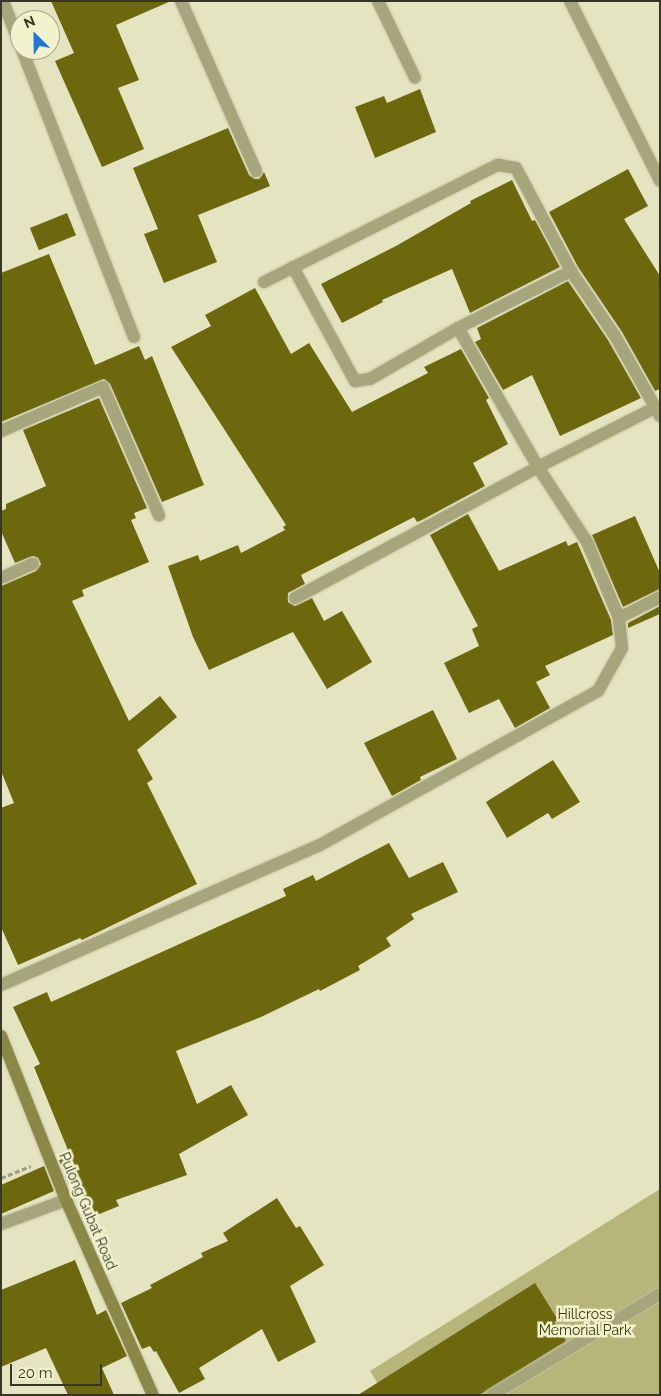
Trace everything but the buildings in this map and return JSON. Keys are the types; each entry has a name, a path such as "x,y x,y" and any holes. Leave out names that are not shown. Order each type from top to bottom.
{"main road":[{"name":"Pulong Gubat Road","path":"1,1036 66,1200 153,1395"}],"street":[{"path":"3,1 10,19"},
{"path":"181,1 256,171"},
{"path":"378,1 415,78"},
{"path":"570,1 660,181"},
{"path":"26,60 134,337"},
{"path":"264,282 498,165 516,168 571,271 615,336 658,412 538,467 295,598"},
{"path":"294,267 355,381 370,380 458,328 571,271"},
{"path":"1,985 318,846 598,691 622,648 619,618 586,542 538,467 458,328"},
{"path":"1,431 103,387 159,515"},
{"path":"1,578 33,564"},
{"path":"619,618 660,597"},
{"path":"1,1224 66,1200"},
{"path":"492,1395 660,1294"}],"path":[{"path":"1,1178 49,1158"}],"green space":[{"name":"Hillcross Memorial Park","path":"660,1189 660,1395 385,1395 370,1371"}]}
